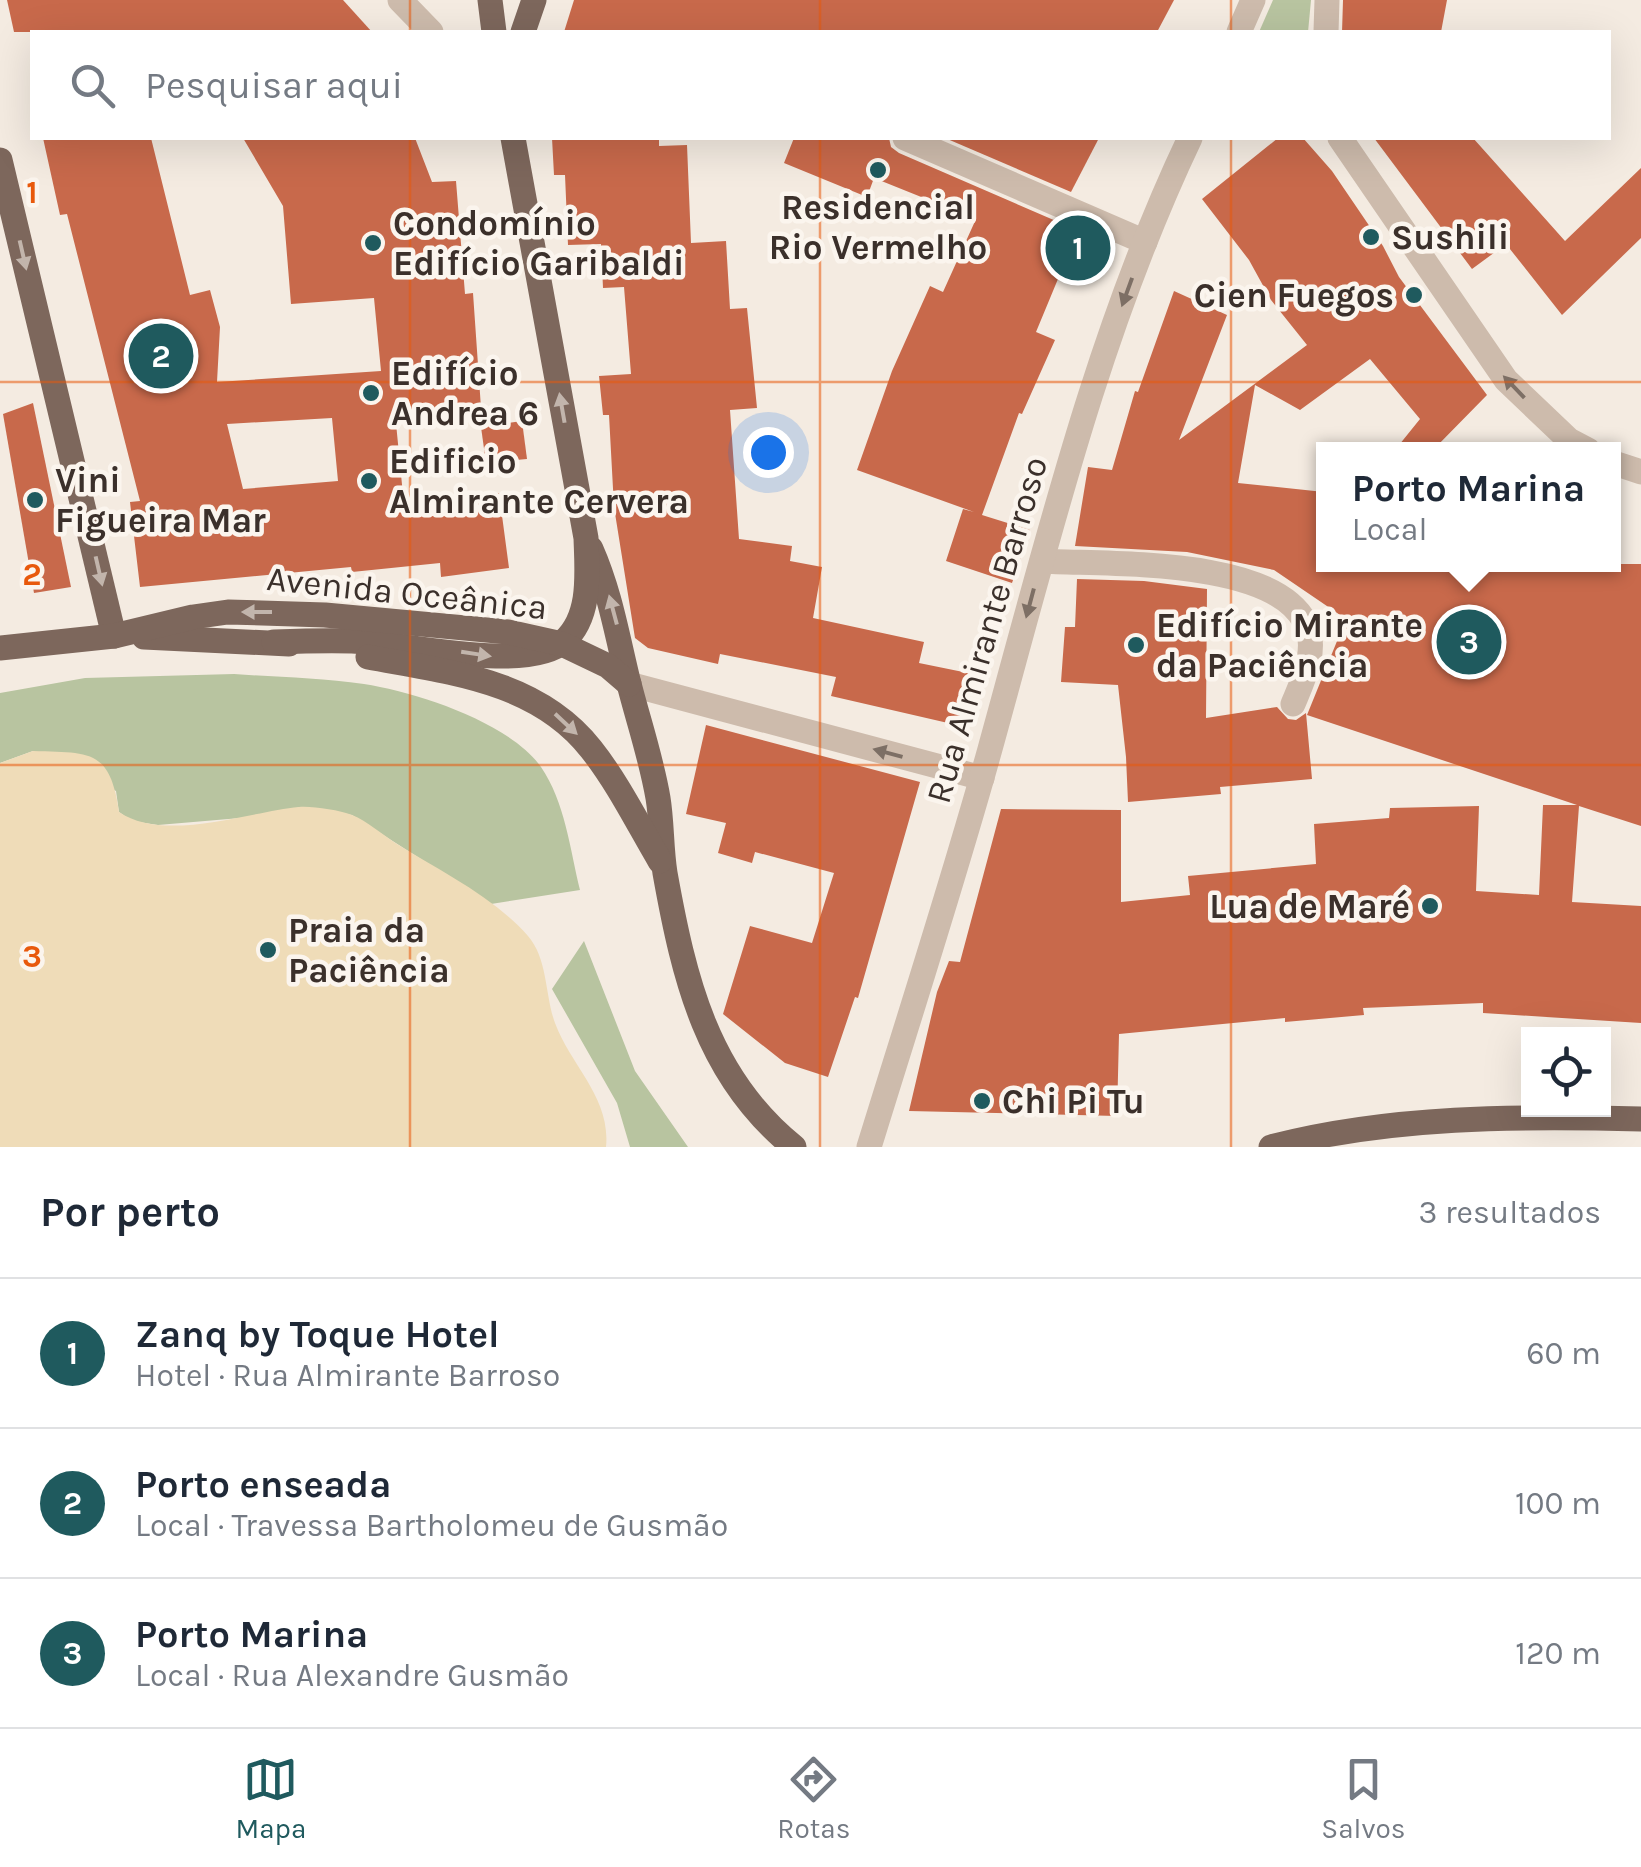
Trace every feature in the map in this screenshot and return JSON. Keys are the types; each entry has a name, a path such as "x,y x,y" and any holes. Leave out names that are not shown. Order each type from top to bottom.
{"main road":[{"path":"490,0 494,30"},
{"path":"525,30 534,0"},
{"path":"274,642 352,641 501,658 542,654 562,644 582,614 587,580 586,538 512,140"},
{"path":"0,160 114,636"},
{"path":"586,538 613,607 629,684 653,768 664,870 690,981 718,1058 739,1092 794,1147"},
{"name":"Avenida Oceânica","path":"0,648 114,636 193,617 269,612 508,632 562,644 595,658 629,684"},
{"name":"Avenida Oceânica","path":"114,636 274,642 481,678 520,693 556,714 590,747 664,870"},
{"path":"1270,1147 1350,1132 1457,1120 1641,1118"}],"street":[{"path":"400,0 428,30"},
{"path":"1240,30 1253,0"},
{"path":"1326,30 1328,0"},
{"path":"910,140 1145,242"},
{"name":"Rua Almirante Barroso","path":"869,1147 982,778 1099,368 1145,242 1189,140"},
{"path":"1341,140 1506,380 1554,427 1576,442"},
{"path":"1042,561 1172,568 1225,574 1261,584 1288,601 1306,623 1308,669 1294,704"},
{"path":"629,684 982,778"}],"green space":[{"path":"1273,0 1311,0 1308,30 1260,30"},
{"path":"234,674 332,680 385,688 460,712 507,736 541,767 556,795 580,890 491,904 352,815 301,807 252,817 158,825 132,821 119,812 116,791 33,751 0,763 0,693 85,678"},
{"path":"584,941 635,1071 688,1147 630,1147 617,1103 552,989"}],"sand":[{"name":"Praia da Paciência","path":"33,751 69,752 94,758 110,776 119,812 138,821 159,825 207,823 299,807 352,815 483,897 514,922 534,945 555,1023 602,1113 606,1147 0,1147 0,763"}],"building":[{"path":"7,0 343,0 370,30 30,30 14,32"},
{"path":"574,0 1174,0 1158,30 565,30"},
{"path":"1343,0 1447,0 1441,30 1342,30"},
{"path":"43,140 151,140 190,295 210,290 220,327 217,382 381,371 374,298 291,304 283,206 244,140 416,140 432,182 456,181 465,294 473,293 481,408 395,413 404,505 499,493 509,568 441,577 440,563 352,572 351,567 140,587 130,502 140,501 67,214 60,215","holes":["332,418 338,481 243,489 227,424"]},
{"path":"552,140 659,140 659,146 687,145 691,243 726,241 730,309 747,308 757,408 730,410 739,539 792,546 790,561 822,567 813,618 924,642 919,663 973,674 961,726 831,696 836,677 720,654 718,664 648,648 635,638 614,507 609,415 603,415 599,376 631,374 624,287 603,288 601,244 568,245 565,175 554,175"},
{"path":"793,140 889,140 899,153 1056,221 1047,240 1070,250 1036,332 1055,340 1022,414 1019,413 982,515 1030,530 1012,583 946,561 963,509 974,512 857,470 892,371 930,286 943,292 976,219 874,178 867,197 784,163"},
{"path":"950,140 1098,140 1071,192"},
{"path":"1276,140 1305,140 1332,171 1383,246 1399,277 1487,395 1441,442 1401,442 1420,419 1370,359 1300,410 1255,385 1238,483 1316,491 1316,572 1621,572 1621,564 1641,564 1641,826 1579,806 1572,902 1641,906 1641,1023 1483,1013 1483,1003 1363,1008 1364,1015 1285,1022 1285,1018 1119,1034 1117,1116 909,1111 937,992 949,961 960,962 1001,809 1121,810 1121,902 1190,895 1188,876 1316,864 1314,824 1389,818 1390,808 1479,806 1476,891 1539,895 1543,805 1577,805 1307,715 1346,619 1274,570 1187,552 1075,546 1088,467 1112,470 1135,391 1138,392 1174,291 1227,315 1179,440 1307,345 1202,199"},
{"path":"1375,140 1475,140 1565,241 1641,168 1641,238 1562,315 1506,244 1472,269"},
{"name":"Vini Figueira Mar","path":"33,403 71,587 34,593 3,414"},
{"path":"522,421 527,459 486,463 481,427"},
{"path":"1077,579 1144,581 1207,589 1206,718 1277,707 1288,719 1296,720 1306,713 1312,779 1220,787 1221,794 1128,802 1118,685 1061,682 1065,627 1075,627"},
{"path":"706,725 920,782 858,998 855,997 828,1077 785,1063 723,1014 750,926 812,943 834,873 755,852 752,863 718,853 726,823 686,814"}],"place":[{"name":"Residencial Rio Vermelho","path":"878,170"},
{"name":"Sushili","path":"1371,237"},
{"name":"Condomínio Edifício Garibaldi","path":"373,243"},
{"name":"Zanq by Toque Hotel","path":"1078,248"},
{"name":"Cien Fuegos","path":"1414,295"},
{"name":"Porto enseada","path":"161,356"},
{"name":"Edifício Andrea 6","path":"371,393"},
{"name":"Edificio Almirante Cervera","path":"369,481"},
{"name":"Vini Figueira Mar","path":"35,500"},
{"name":"Porto Marina","path":"1469,642"},
{"name":"Edifício Mirante da Paciência","path":"1136,645"},
{"name":"Lua de Maré","path":"1430,906"},
{"name":"Praia da Paciência","path":"268,950"},
{"name":"Chi Pi Tu","path":"982,1101"}]}
